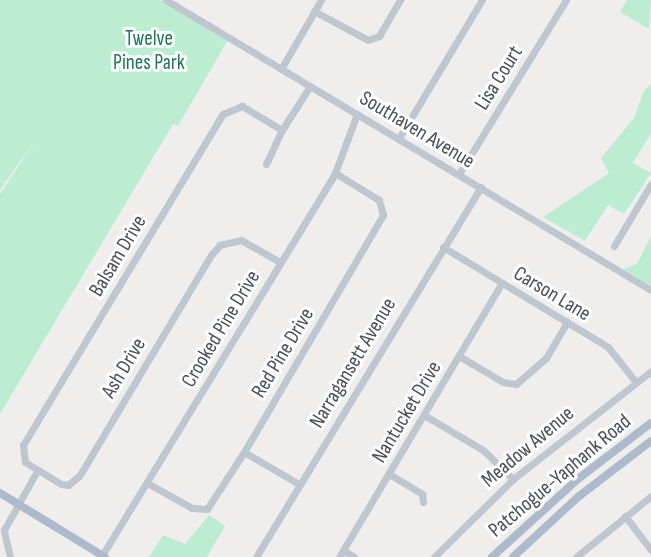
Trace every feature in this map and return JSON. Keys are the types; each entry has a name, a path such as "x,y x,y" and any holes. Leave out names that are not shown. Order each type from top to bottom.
{"main road":[{"name":"Patchogue-Yaphank Road","path":"492,557 578,479 651,423"},
{"name":"Patchogue-Yaphank Road","path":"513,557 579,497 651,441"},
{"path":"0,494 102,556"}],"street":[{"name":"Southaven Avenue","path":"166,0 651,290"},
{"path":"281,69 321,0"},
{"path":"314,11 368,40 379,36 400,0"},
{"path":"399,138 482,0"},
{"name":"Lisa Court","path":"459,174 566,0"},
{"path":"266,164 282,130 310,86"},
{"name":"Balsam Drive","path":"37,471 22,457 23,445 223,114 242,106 282,130"},
{"name":"Crooked Pine Drive","path":"102,556 149,484 335,173 357,114"},
{"name":"Red Pine Drive","path":"149,484 192,508 207,509 244,452 383,215 379,200 335,173"},
{"path":"614,246 651,184"},
{"name":"Narragansett Avenue","path":"256,557 442,247 481,187"},
{"name":"Ash Drive","path":"37,471 68,485 79,476 211,255 229,240 250,244 280,262"},
{"name":"Carson Lane","path":"442,247 615,352 635,381"},
{"name":"Nantucket Drive","path":"341,554 502,283"},
{"path":"459,356 502,382 516,384 546,358 567,322"},
{"name":"Meadow Avenue","path":"434,557 513,479 635,381 651,371"},
{"path":"424,415 483,450 513,479"},
{"path":"244,452 299,484"},
{"path":"10,557 4,530 37,471"},
{"path":"389,474 422,494 423,502"},
{"path":"576,557 651,495"},
{"path":"626,516 651,550"},
{"path":"341,554 354,557"}],"green space":[{"name":"Twelve Pines Park","path":"0,0 161,0 228,40 178,126 173,124 0,414 0,194 38,136 0,190"},
{"path":"627,0 651,0 649,29 620,12"},
{"path":"651,84 651,133 633,163 651,173 624,214 608,205 585,241 543,217 609,173 601,158 634,118 644,91"},
{"path":"651,236 651,286 623,269 637,264"},
{"path":"209,515 225,526 207,557 149,557 163,535 185,544"}]}
